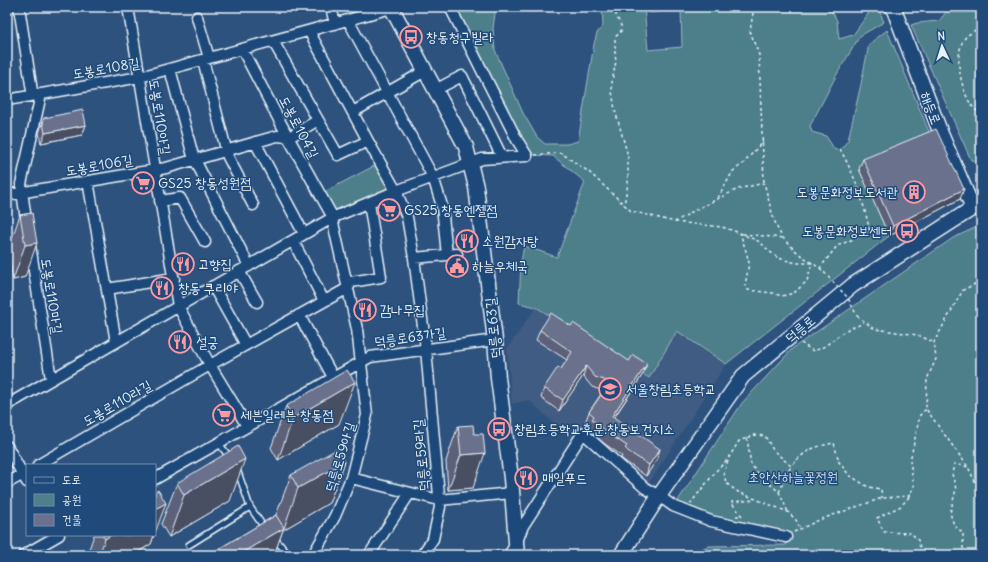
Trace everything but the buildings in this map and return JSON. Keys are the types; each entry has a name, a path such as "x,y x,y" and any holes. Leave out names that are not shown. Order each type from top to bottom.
{"main road":[{"name":"덕릉로63길","path":"393,7 425,71 466,147 476,187 512,493 514,551"},
{"name":"해등로","path":"894,7 941,134 977,206"},
{"name":"덕릉로","path":"621,555 659,496 743,376 853,285 977,206"}],"street":[{"name":"도봉로110마길","path":"19,7 32,91 40,99 21,184 51,379"},
{"name":"도봉로110아길","path":"128,7 178,306 210,366 247,426"},
{"path":"331,7 336,24"},
{"name":"도봉로108길","path":"7,100 140,77 393,7"},
{"path":"7,405 332,218 396,191 482,159 527,156 517,140 450,7"},
{"path":"197,17 226,151 253,205"},
{"path":"348,20 433,177 442,206 447,255"},
{"path":"309,31 396,191 407,217 426,349"},
{"path":"273,41 338,156 368,141"},
{"name":"도봉로104길","path":"242,49 288,137 331,214 357,329 361,362"},
{"path":"170,69 193,156 249,266"},
{"path":"353,112 425,71"},
{"path":"435,90 462,76 502,157"},
{"path":"288,137 318,120"},
{"name":"도봉로106길","path":"7,195 155,170 277,136 288,137"},
{"path":"255,142 304,234"},
{"path":"88,181 116,342"},
{"path":"160,201 180,198 205,242"},
{"path":"210,366 348,288 351,282 381,277 369,203"},
{"path":"293,240 324,301"},
{"path":"414,258 457,254"},
{"path":"239,271 257,302"},
{"path":"107,289 174,278"},
{"path":"213,286 246,345"},
{"path":"299,315 334,377"},
{"name":"덕릉로63가길","path":"156,478 370,357 495,340"},
{"name":"덕릉로59라길","path":"422,555 433,539 440,507 426,349"},
{"name":"덕릉로59아길","path":"313,555 335,516 351,478 367,415 361,362"},
{"name":"도봉로110라길","path":"40,464 210,366"},
{"name":"덕릉로63길","path":"514,551 523,526 583,433 645,488 659,496"},
{"path":"7,446 26,476 7,483"},
{"path":"351,478 439,500 512,493"},
{"path":"370,555 410,493"},
{"path":"659,496 673,506 711,522 786,537"},
{"path":"24,555 55,536"}],"lane":[{"path":"650,7 651,10 671,7"},
{"path":"218,442 239,472 250,506 267,531"},
{"path":"189,545 250,506"},
{"path":"272,536 289,555"}],"path":[{"path":"616,7 616,16 622,28 620,33 615,37 616,61 612,87 615,110 628,156 628,183 624,205"},
{"path":"754,7 750,31 759,55 764,183 776,223 783,238 802,256 820,268 848,298 857,316 875,329 918,335 934,342"},
{"path":"981,27 972,32 962,41 958,58 963,86 970,104 981,114"},
{"path":"717,199 733,171 744,163 763,141"},
{"path":"820,268 837,246 870,232 863,200 851,169 840,149"},
{"path":"527,156 561,153 589,172 631,211 675,222 722,227 760,242 769,252 778,258 796,263 812,263"},
{"path":"675,222 695,210 738,189 764,183"},
{"path":"740,233 783,238"},
{"path":"740,233 748,263 745,286 748,290 772,293 782,296 794,293 807,281 812,263"},
{"path":"981,287 975,284 963,290 934,342 936,359 927,379 926,409 968,467 981,494"},
{"path":"801,343 813,351 820,349 832,342 846,329 859,326 864,321"},
{"path":"922,555 918,540 911,533 884,532 876,518 901,506 909,496 914,486 910,460 920,415 926,409"},
{"path":"688,507 716,471 728,459 739,441 747,437 755,435 765,436 773,450 791,466"},
{"path":"747,437 751,464 758,473 779,492 788,512 796,520 800,530"},
{"path":"779,492 791,466 802,454 815,447 834,443 839,462 849,475 868,487 881,489 882,498"},
{"path":"728,459 724,473 726,483 738,492 788,512"},
{"path":"964,555 963,533 954,525 950,513 956,489 952,474 954,464 968,467"},
{"path":"786,537 819,520 842,511 882,498 909,496"},
{"path":"735,517 742,516 731,502 757,500"}],"shaded area":[{"name":"서울창림초등학교","path":"536,307 648,378 677,331 726,364 649,483 582,428 572,440 529,400 512,404 507,349"}],"green space":[{"path":"452,7 496,7 493,28 495,50 523,113 537,137 545,144 567,144 578,141 594,44 597,33 603,26 602,7 644,7 648,50 682,47 681,7 830,7 837,21 839,39 853,35 873,7 878,7 884,22 860,36 837,74 810,126 812,132 826,136 835,150 841,149 848,140 869,44 887,30 932,139 859,169 889,236 726,364 677,331 649,378 536,307 519,303 521,262 524,246 557,257 585,182 553,156 531,155 520,139 499,91 491,80 479,51 474,52"},
{"path":"950,7 981,7 981,163 971,160 911,25 939,21"},
{"path":"378,164 391,187 334,214 322,193"},
{"name":"초안산하늘꽃정원","path":"981,225 981,555 688,555 708,546 786,545 789,533 710,517 677,502 742,403 793,348 953,238"}],"place":[{"name":"창동청구빌라","path":"411,37"},
{"name":"GS25 창동성원점","path":"143,183"},
{"name":"도봉문화정보도서관","path":"914,192"},
{"name":"GS25 창동엔젤점","path":"389,210"},
{"name":"도봉문화정보센터","path":"907,231"},
{"name":"소원감자탕","path":"467,241"},
{"name":"고향집","path":"183,264"},
{"name":"하늘우체국","path":"457,266"},
{"name":"창동 쿠리야","path":"162,288"},
{"name":"감나무집","path":"365,310"},
{"name":"설궁","path":"180,342"},
{"name":"서울창림초등학교","path":"610,389"},
{"name":"세븐일레븐 창동점","path":"224,415"},
{"name":"창림초등학교후문.창동보건지소","path":"499,429"},
{"name":"매일푸드","path":"526,478"}]}
